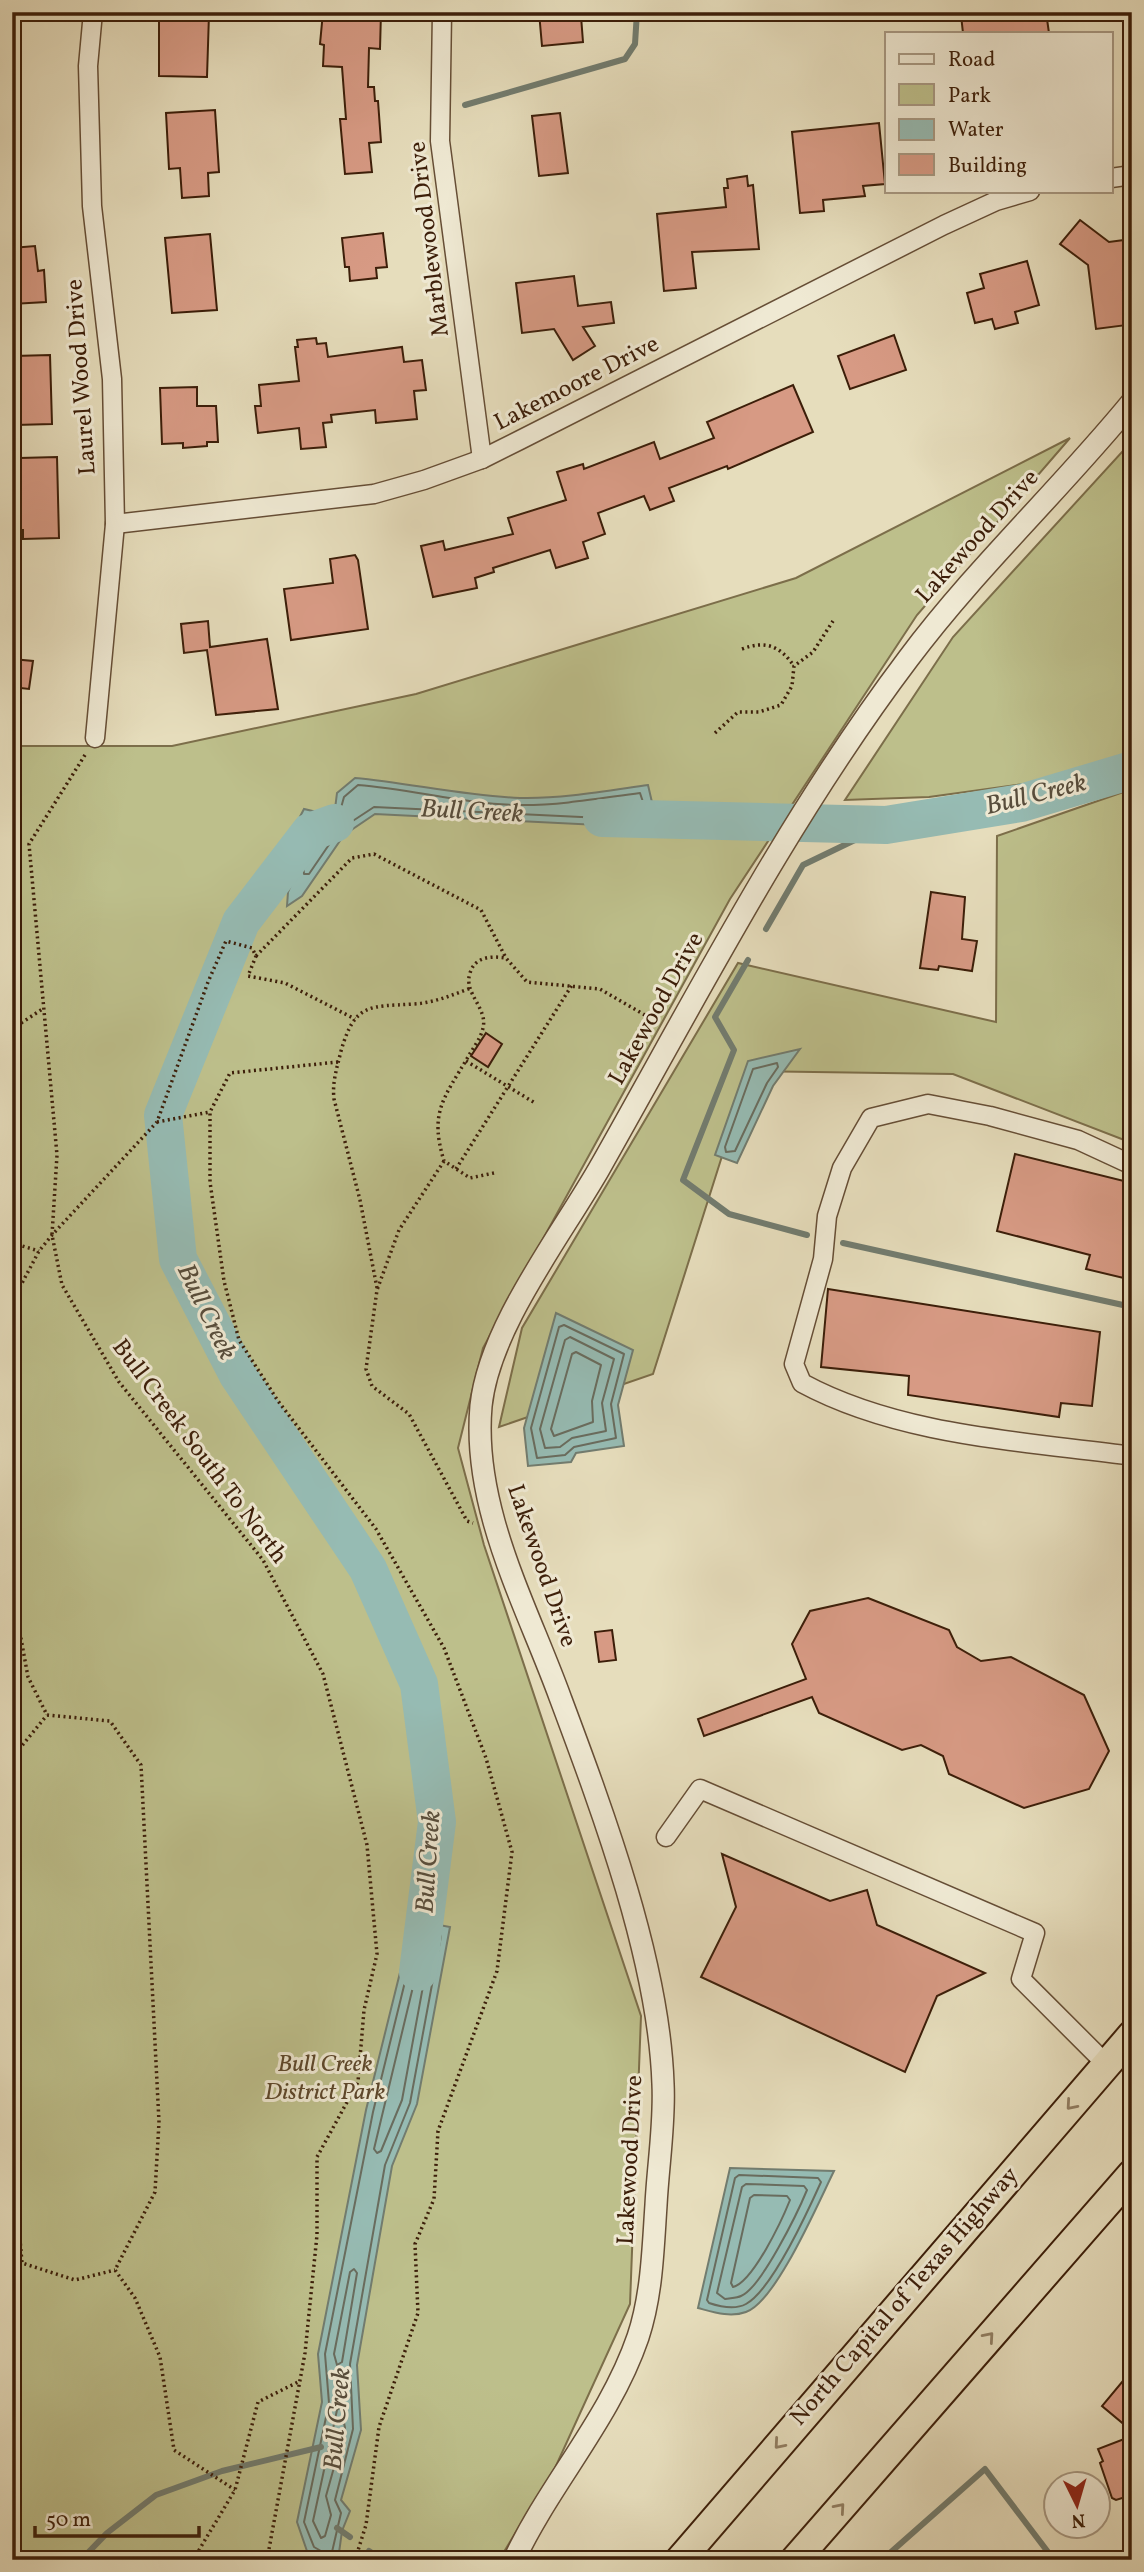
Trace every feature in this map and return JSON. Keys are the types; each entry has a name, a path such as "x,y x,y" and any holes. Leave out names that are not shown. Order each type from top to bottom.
{"highway":[{"name":"North Capital of Texas Highway","path":"680,2560 1132,2035"},
{"path":"795,2560 1132,2174"}],"street":[{"name":"Laurel Wood Drive","path":"93,12 88,66 92,206 112,379 115,524 95,738"},
{"name":"Marblewood Drive","path":"443,12 440,141 482,459"},
{"path":"1112,178 1132,176"},
{"name":"Lakemoore Drive","path":"115,524 374,494 482,459 944,225 996,201 1027,192"},
{"name":"Lakewood Drive","path":"514,2560 594,2429 620,2381 639,2334 651,2279 663,2085 656,2023 627,1891 561,1700 498,1533 481,1470 481,1402 502,1332 597,1172 750,896 906,661 962,591 1132,402"},
{"path":"1132,1165 1078,1140 990,1116 928,1104 871,1118 842,1168 827,1216 824,1259 794,1364 802,1383 830,1398 936,1429 1132,1456"},
{"path":"666,1837 700,1789 1035,1933 1021,1979 1106,2064"}],"path":[{"path":"794,666 813,652 833,621"},
{"path":"715,733 738,712 759,712 781,705 792,686 794,666 785,654 771,644 755,644 742,649"},
{"name":"Bull Creek South To North","path":"95,738 29,844 57,1155 52,1235 62,1285 119,1382 263,1560 323,1674 367,1844 377,1954 364,2010 358,2081 317,2157 317,2235 300,2381 267,2560"},
{"path":"355,1019 285,984 248,976 256,956 352,858 374,854 481,910 506,958 527,982 600,989 675,1031"},
{"path":"12,1302 39,1251 157,1122 208,982 226,941 252,948 256,956"},
{"path":"494,1172 470,1178 444,1161 437,1136 438,1113 483,1030 484,1020 471,988 470,973 475,965 491,956 506,958"},
{"path":"456,1169 572,985"},
{"path":"377,1290 360,1200 334,1099 332,1084 338,1062 355,1019 367,1008 382,1003 413,1004 441,999 471,988"},
{"path":"12,1029 44,1008"},
{"path":"466,1060 535,1103"},
{"path":"338,1062 230,1073 210,1112 210,1182 224,1281 239,1340 278,1401 376,1529 444,1648 486,1758 512,1852 497,1971 438,2131 435,2199 415,2244 418,2313 379,2427 366,2525 355,2560"},
{"path":"157,1122 210,1112"},
{"path":"444,1161 399,1230 377,1290 366,1369 372,1386 410,1414 467,1521 498,1533"},
{"path":"12,1243 39,1251"},
{"path":"12,1589 27,1677 47,1715"},
{"path":"12,1758 47,1715"},
{"path":"12,2265 22,2263 75,2280 115,2270 155,2192 159,2122 141,1765 110,1721 47,1715"},
{"path":"12,2144 22,2263"},
{"path":"115,2270 135,2298 160,2357 174,2451 234,2490"},
{"path":"193,2560 234,2490 258,2402 300,2381"}],"green space":[{"name":"Bull Creek District Park","path":"1070,438 917,615 730,899 483,1348 458,1448 484,1545 641,2016 630,2304 555,2468 499,2560 12,2560 12,746 172,746 416,694 796,578"},
{"path":"1132,441 1132,769 929,797 845,800 953,637"},
{"path":"1132,789 1132,1143 953,1074 749,1071 653,1374 499,1427 522,1328 738,963 996,1022 997,836"}],"water":[{"path":"355,778 520,798 568,796 648,785 658,828 375,814 344,835 302,896 287,906 288,892 296,873 293,830 304,809 321,813 335,809 337,793"},
{"path":"800,1049 773,1086 737,1163 715,1155 748,1061"},
{"path":"556,1313 633,1350 618,1405 624,1446 576,1453 571,1462 528,1466 524,1428"},
{"path":"413,1920 450,1927 417,2104 392,2166 357,2365 361,2430 341,2500 350,2511 342,2531 338,2560 308,2554 297,2522 322,2402 318,2354 366,2110"},
{"path":"730,2168 834,2171 796,2249 770,2290 758,2304 746,2312 722,2314 698,2308"}],"building":[{"path":"323,12 381,12 380,49 369,48 368,87 374,87 375,101 378,101 381,142 369,143 372,172 345,174 340,119 346,119 342,67 323,66 324,45 320,44"},
{"path":"539,12 570,12 570,17 581,16 583,42 542,46"},
{"path":"984,12 1046,12 1049,32 963,32 961,15"},
{"path":"159,13 209,14 207,77 159,76"},
{"path":"215,110 219,172 208,173 209,196 182,198 180,168 169,169 166,113"},
{"path":"560,113 568,173 539,176 532,116"},
{"path":"879,123 885,184 863,186 865,196 823,200 824,211 800,213 792,132"},
{"path":"747,176 748,186 753,185 759,249 692,252 696,288 664,291 657,214 726,207 724,188 728,188 727,179"},
{"path":"1080,220 1109,242 1132,239 1132,289 1123,291 1127,325 1096,329 1088,265 1060,244"},
{"path":"383,233 387,267 376,268 377,278 350,281 349,267 345,267 342,238"},
{"path":"210,234 217,310 172,313 165,238"},
{"path":"35,246 38,271 44,270 46,302 12,304 12,248"},
{"path":"1027,261 1039,305 1015,312 1018,323 995,329 992,319 975,323 967,293 984,288 980,274"},
{"path":"574,276 578,306 611,302 614,323 583,327 595,346 573,360 554,329 522,333 516,283"},
{"path":"894,335 906,370 850,389 838,356"},
{"path":"316,338 317,344 326,343 328,357 402,347 404,362 422,360 426,390 414,391 417,419 376,423 375,410 331,415 332,422 323,423 326,447 301,449 299,428 258,433 255,406 261,406 259,385 299,381 295,347 298,347 297,340"},
{"path":"50,355 52,424 12,424 14,356"},
{"path":"793,385 813,432 728,469 727,466 669,488 674,501 650,510 644,496 598,513 605,534 583,542 588,558 556,568 550,550 493,568 494,572 475,578 477,588 433,597 421,546 443,541 445,550 513,534 508,518 566,500 557,472 583,464 584,469 654,442 660,459 714,438 707,422"},
{"path":"197,387 197,406 216,406 218,442 183,448 183,443 162,444 160,388"},
{"path":"57,457 59,538 23,539 23,530 13,530 12,489 21,489 20,458"},
{"path":"355,555 368,629 291,640 284,589 333,583 330,559"},
{"path":"208,621 210,647 267,639 278,709 216,715 207,650 184,653 181,624"},
{"path":"12,659 33,661 29,689 12,687"},
{"path":"931,892 965,897 962,939 977,941 972,971 939,966 938,970 920,968"},
{"path":"486,1033 502,1044 488,1067 471,1056"},
{"path":"1015,1154 1132,1183 1132,1280 1086,1269 1090,1255 997,1231"},
{"path":"828,1289 1100,1332 1092,1406 1061,1403 1059,1417 908,1395 909,1376 821,1367"},
{"path":"868,1598 949,1630 957,1647 981,1661 1011,1657 1084,1695 1109,1751 1089,1789 1024,1808 949,1774 943,1756 921,1745 902,1750 819,1713 812,1697 704,1736 698,1719 806,1679 792,1644 810,1611"},
{"path":"612,1630 616,1660 599,1662 595,1632"},
{"path":"722,1854 830,1901 867,1890 877,1925 985,1973 937,1996 905,2072 701,1977 736,1907"},
{"path":"1132,2370 1132,2431 1102,2406"},
{"path":"1132,2436 1132,2495 1116,2500 1112,2498 1112,2470 1102,2470 1100,2463 1103,2461 1098,2449"}],"waterway":[{"path":"465,105 625,59 635,44 637,12"},
{"name":"Bull Creek","path":"602,818 886,825 1021,803 1132,770"},
{"name":"Bull Creek","path":"335,823 310,832 241,922 163,1115 178,1259 238,1375 368,1569 419,1684 437,1822 418,1972"},
{"path":"766,929 803,865 886,825"},
{"path":"748,960 715,1017 734,1050 683,1180 729,1214 807,1235"},
{"path":"843,1243 1132,1307"},
{"path":"81,2560 107,2533 156,2495 222,2471 321,2447"},
{"path":"882,2560 985,2469 1054,2560"},
{"path":"337,2528 350,2537"},
{"path":"369,2551 382,2560"}]}
